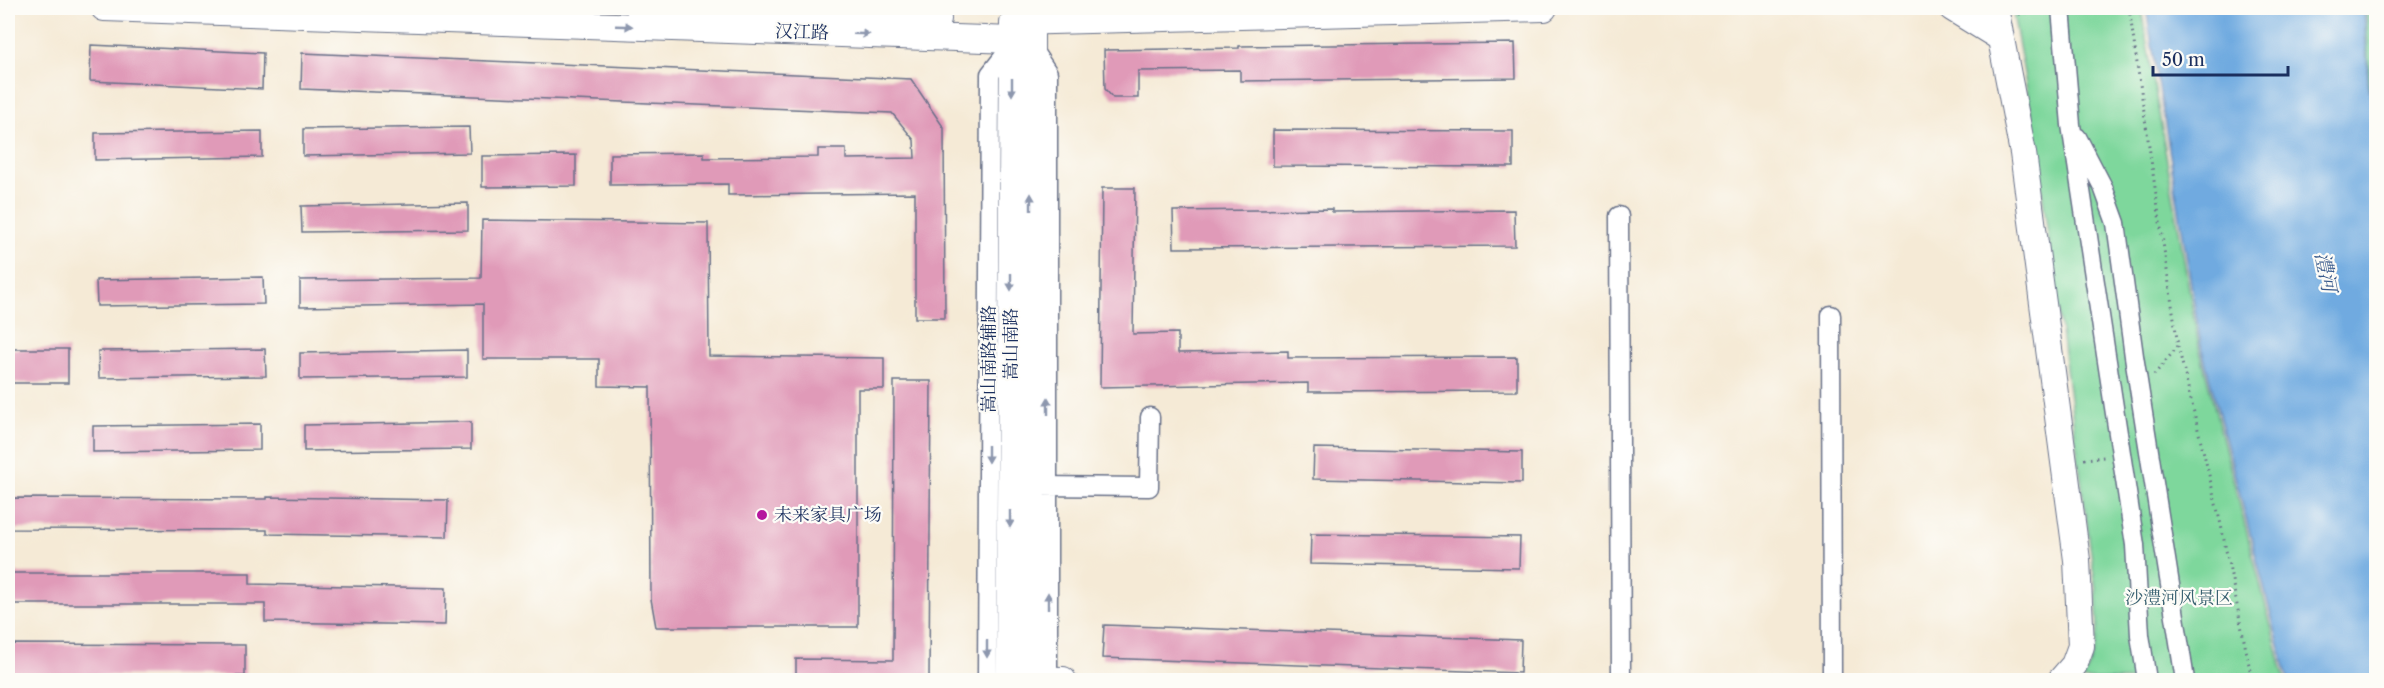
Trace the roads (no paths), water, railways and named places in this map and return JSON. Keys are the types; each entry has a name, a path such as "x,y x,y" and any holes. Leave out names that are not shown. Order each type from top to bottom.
{"street":[{"name":"汉江路","path":"104,8 1020,27"},
{"name":"汉江路","path":"639,8 1020,27"},
{"path":"1063,681 1024,680 1048,73 1020,27 1544,8"},
{"path":"1952,8 1997,21 2023,153 2077,560 2081,646 2074,665 2061,681"},
{"path":"2061,8 2071,125 2135,545 2140,635 2147,681"},
{"name":"嵩山南路","path":"1020,27 1030,486 1024,680"},
{"name":"嵩山南路辅路","path":"1020,27 990,74 1024,680"},
{"path":"2071,125 2103,187 2116,223 2185,681"},
{"path":"1619,216 1621,681"},
{"path":"1831,315 1832,681"},
{"path":"1030,486 1149,487 1150,417"}],"water":[{"name":"澧河","path":"2146,8 2364,8 2368,81 2376,133 2376,680 2288,680 2201,346"}],"place":[{"name":"未来家具广场","path":"762,515"}],"park label":[{"name":"沙澧河风景区","path":"2179,598"}]}
